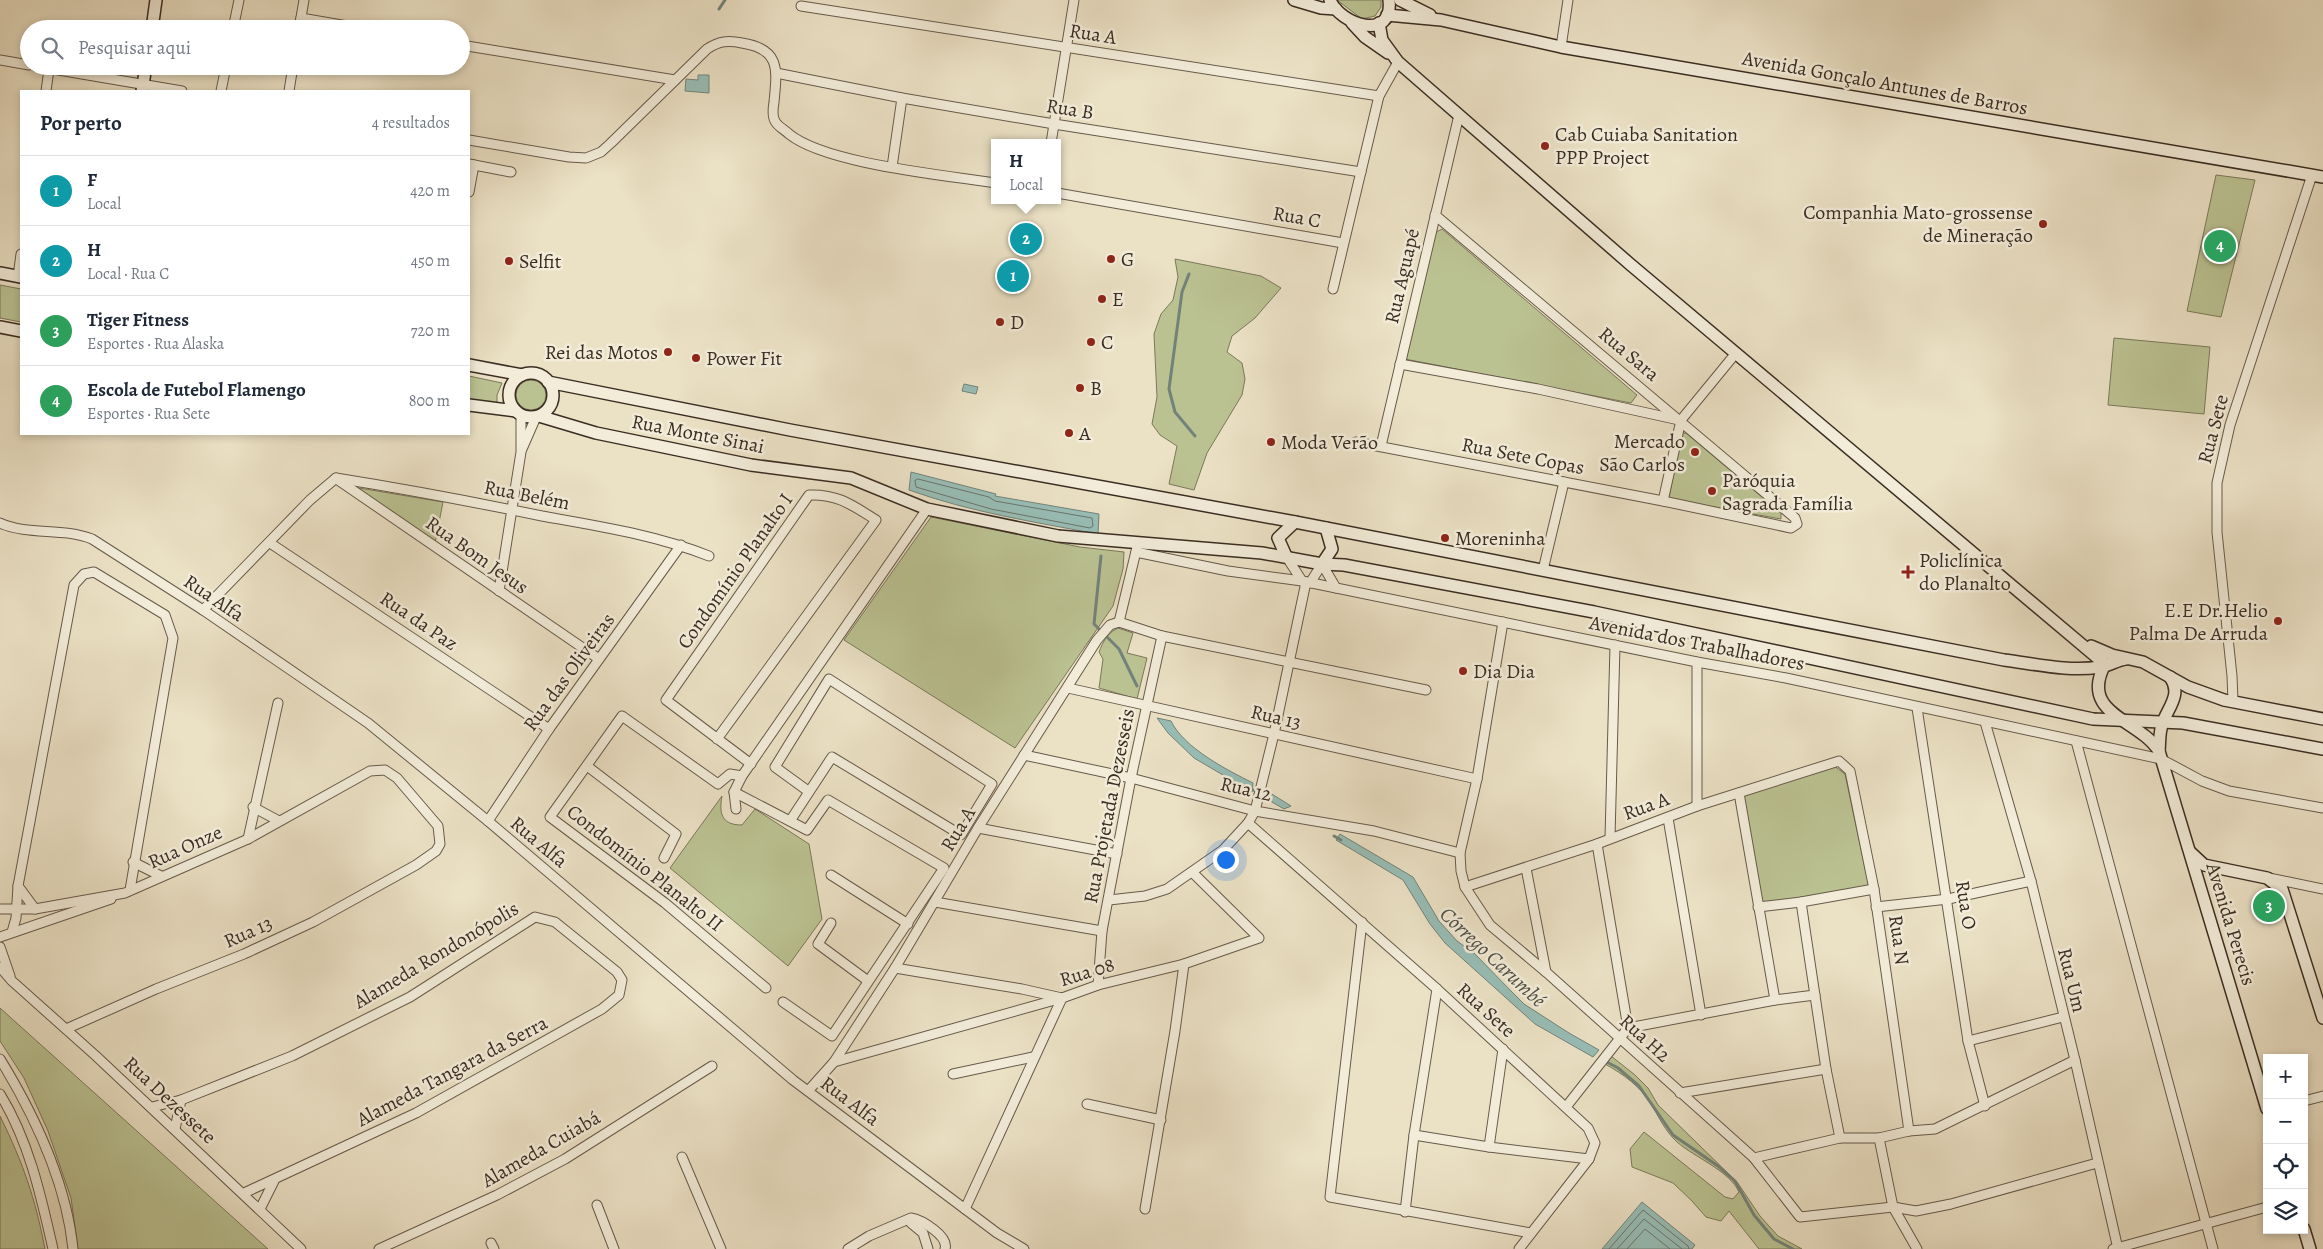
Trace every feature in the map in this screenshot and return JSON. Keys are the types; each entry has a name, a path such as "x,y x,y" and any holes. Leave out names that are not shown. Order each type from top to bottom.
{"main road":[{"path":"153,20 156,0"},
{"path":"1294,0 1321,8 1333,5 1359,31 1459,114 1631,265 2105,666"},
{"path":"1389,0 1383,19 1382,40 1395,59"},
{"name":"Avenida Gonçalo Antunes de Barros","path":"1400,0 1441,20"},
{"name":"Avenida Gonçalo Antunes de Barros","path":"1348,18 1365,26 1383,19 1441,20 1561,47 2318,176"},
{"path":"142,88 144,75"},
{"path":"0,273 20,277"},
{"path":"0,327 20,331"},
{"path":"470,365 522,375 533,373 548,382 790,430 1295,522 1995,659 2078,669 2105,666 2126,659"},
{"path":"518,413 510,403 509,392 513,382 522,375"},
{"path":"470,405 537,417 550,407 553,400 552,387 548,382"},
{"name":"Rua Monte Sinai","path":"537,417 596,433 741,463 851,478 927,509 1058,536 1137,547 1286,556"},
{"path":"1295,522 1278,538 1280,547 1286,556 1322,564 1344,565 1594,612 2093,719 2183,722 2323,749"},
{"path":"1322,564 1332,550 1326,528"},
{"path":"2067,634 2104,652 2147,664 2194,690 2233,701 2323,719"},
{"path":"2105,666 2097,683 2098,694 2123,721"},
{"path":"2164,721 2175,696 2175,687 2170,677"},
{"name":"Avenida Perecis","path":"2123,721 2149,738 2160,755 2264,1099"},
{"name":"Avenida Perecis","path":"2160,755 2160,734 2164,721"},
{"path":"2189,850 2198,861 2210,866 2267,878 2282,888 2287,898 2323,1018"},
{"path":"2197,877 2210,866"},
{"path":"2306,1234 2310,1249"}],"street":[{"path":"235,20 238,0"},
{"path":"304,0 301,18 313,20"},
{"path":"1052,139 1074,0"},
{"path":"1561,47 1568,0"},
{"name":"Rua A","path":"801,6 1379,96"},
{"path":"470,140 569,157 594,156 611,143 707,49 723,41 755,45 764,49 774,62 776,72 773,111 775,122 791,136 825,152 892,167 991,182"},
{"path":"470,46 675,80"},
{"name":"Rua C","path":"1061,194 1343,243 1379,96 1395,59"},
{"path":"0,60 20,63"},
{"name":"Rua B","path":"776,72 902,98 1054,124 1361,172"},
{"path":"46,90 49,75"},
{"path":"79,75 142,88 169,90"},
{"path":"221,90 224,75"},
{"path":"289,90 292,75"},
{"path":"892,167 902,98"},
{"name":"Rua Aguapé","path":"1381,446 1459,114"},
{"path":"470,178 471,164 511,172"},
{"name":"Rua Sete","path":"2233,701 2217,532 2217,483 2230,425 2318,176"},
{"name":"Rua Sara","path":"1435,215 1680,420 1795,518 1797,523"},
{"path":"1333,289 1343,243"},
{"path":"1663,501 1680,420 1736,353"},
{"path":"1400,364 1538,389 1680,420"},
{"path":"499,591 521,452 518,413"},
{"path":"521,452 537,417"},
{"name":"Rua Sete Copas","path":"1356,442 1663,501 1791,528 1794,528 1797,523"},
{"path":"203,610 310,500 336,478"},
{"name":"Rua Belém","path":"336,478 512,510 681,545 709,556"},
{"name":"Rua Bom Jesus","path":"336,478 599,659"},
{"path":"1543,570 1564,482"},
{"name":"Condomínio Planalto I","path":"716,739 876,520 840,498 824,494 809,495 666,700 716,739 751,764"},
{"path":"736,809 734,792 742,776 927,509"},
{"name":"Rua Alfa","path":"0,523 25,530 78,533 92,539 203,610 368,723 488,821 808,1091 997,1233 1024,1249"},
{"name":"Rua da Paz","path":"270,543 549,729"},
{"name":"Rua das Oliveiras","path":"488,821 549,729 681,545"},
{"path":"1137,547 1119,622 1162,636 1426,690"},
{"name":"Avenida dos Trabalhadores","path":"1137,547 1228,571 1306,582 1697,662 1786,678 1917,708 2076,741 2160,755 2202,781 2230,791 2323,808"},
{"path":"1286,556 1306,582"},
{"path":"1109,900 1145,896 1167,889 1223,850 1248,823 1255,811 1274,734 1306,582 1322,564 1336,588"},
{"path":"0,937 96,906 127,891 134,862 173,638 164,615 94,572 84,574 74,585 18,886 17,910 12,932"},
{"name":"Rua A","path":"808,1091 834,1062 935,902 978,828 1098,640 1110,625 1119,622"},
{"path":"1465,887 1461,872 1460,853 1477,779 1503,622"},
{"name":"Rua Projetada Dezesseis","path":"1098,985 1102,931 1131,778 1162,636"},
{"path":"1610,838 1615,645"},
{"path":"1697,662 1697,806"},
{"path":"790,821 832,757 961,835 992,784 829,679 775,767 808,791"},
{"name":"Rua 13","path":"1068,688 1477,779"},
{"path":"248,839 253,807 278,703"},
{"name":"Rua O","path":"1917,708 1948,899 1968,1041 1985,1106"},
{"name":"Condomínio Planalto II","path":"742,776 730,774 718,784 622,716 550,817 665,903 766,988"},
{"name":"Rua Um","path":"1985,722 2030,881 2075,1060 2116,1248"},
{"path":"2076,741 2213,1249"},
{"name":"Rua 12","path":"1024,755 1131,778 1255,811 1374,831 1460,853"},
{"name":"Rua A","path":"1465,887 1597,844 1697,806 1839,761"},
{"name":"Rua N","path":"1839,761 1850,771 1874,889 1910,1131"},
{"name":"Condomínio Planalto II","path":"587,766 676,834 664,858"},
{"name":"Rua Onze","path":"0,909 35,909 127,891 248,839 370,771 385,770 398,778 438,826 440,844 436,851"},
{"path":"734,792 807,830 828,800 944,868 832,1036 783,1002"},
{"path":"1739,793 1775,1000"},
{"path":"253,807 279,821"},
{"path":"1668,818 1701,1015"},
{"name":"Rua Sete","path":"1248,823 1437,989 1588,1128 1595,1143 1589,1159"},
{"path":"978,828 1117,854"},
{"path":"1597,844 1628,1028"},
{"name":"Rua 13","path":"66,1029 156,989 244,954 313,922 416,865 436,851"},
{"path":"134,862 161,876"},
{"path":"1526,868 1546,972"},
{"name":"Rua 08","path":"834,1062 1062,998 1098,985 1184,964 1259,938 1192,872"},
{"path":"832,875 908,924"},
{"path":"2267,878 2323,889"},
{"path":"1876,907 1948,899 2030,881"},
{"path":"18,886 35,909"},
{"path":"2287,898 2294,890 2307,886"},
{"name":"Rua H2","path":"1465,887 1490,925 1546,972 1754,1158 1800,1217 1893,1207"},
{"path":"1758,907 1801,902 1874,889"},
{"path":"935,902 1102,931"},
{"path":"1801,902 1826,1069 1840,1138"},
{"name":"Alameda Rondonópolis","path":"152,1107 181,1100 292,1056 410,997 535,917 555,922 617,972"},
{"path":"1362,922 1330,1197 1405,1212 1531,1233"},
{"path":"831,923 818,944 868,981"},
{"name":"Rua Dezessete","path":"0,947 12,981"},
{"path":"1145,1208 1161,1120 1184,964"},
{"name":"Rua Dezessete","path":"0,967 12,981 152,1107 301,1249"},
{"path":"894,968 1022,989 1062,998 965,1209"},
{"name":"Alameda Tangara da Serra","path":"244,1193 274,1181 416,1113 602,1009 619,995 622,980 617,972"},
{"path":"1405,1212 1414,1135 1437,989"},
{"path":"1566,1107 1628,1028 1775,1000 1815,995"},
{"path":"1968,1041 2063,1017"},
{"path":"1489,1147 1503,1049"},
{"path":"952,1074 1034,1057"},
{"path":"0,1059 23,1097 48,1152 71,1229 72,1249"},
{"path":"1754,1158 1840,1138 1879,1138 1910,1131 1936,1129 2075,1060"},
{"name":"Alameda Cuiabá","path":"379,1249 497,1196 565,1159 712,1066"},
{"path":"1680,1092 1826,1069"},
{"path":"0,1094 15,1118 40,1191 53,1249"},
{"path":"2308,1100 2323,1096"},
{"path":"175,1129 181,1100"},
{"path":"1087,1104 1161,1120"},
{"path":"1414,1135 1489,1147 1589,1159"},
{"path":"1879,1138 1893,1207 1917,1249"},
{"path":"682,1157 721,1249"},
{"path":"1519,1249 1589,1159"},
{"path":"1893,1207 1916,1211 1951,1204 2097,1163"},
{"path":"260,1209 274,1181"},
{"path":"597,1205 614,1249"},
{"path":"2116,1248 2263,1208"},
{"path":"849,1249 869,1236 906,1219 917,1219 944,1238 946,1246 944,1249"},
{"path":"894,1225 908,1222 914,1224 923,1233 928,1249"},
{"path":"862,1249 869,1236"},
{"path":"849,1249 855,1249"}],"green space":[{"path":"1337,0 1381,0 1381,7 1375,16 1362,19"},
{"path":"2216,175 2255,180 2221,317 2187,311"},
{"path":"1442,229 1637,395 1631,403 1405,359 1436,232"},
{"path":"1175,259 1261,276 1281,288 1255,318 1232,336 1227,352 1242,363 1245,379 1242,395 1207,453 1194,490 1169,484 1177,446 1160,435 1152,424 1157,397 1154,334 1161,314 1173,300 1178,277"},
{"path":"0,285 20,289 20,322 0,318"},
{"path":"2114,338 2210,347 2204,414 2108,405"},
{"path":"470,376 502,383 497,395 497,406 470,401"},
{"path":"531,380 542,384 546,395 542,406 531,410 520,406 516,395 520,384"},
{"path":"1682,433 1686,433 1781,513 1781,519 1669,499 1678,441"},
{"path":"353,487 443,502 435,543"},
{"path":"931,517 1080,547 1124,552 1123,569 1113,606 1015,748 844,640"},
{"path":"1118,628 1133,633 1127,653 1147,658 1137,699 1099,688 1103,659 1099,652 1108,635"},
{"path":"1834,766 1845,774 1869,887 1761,904 1744,796"},
{"path":"722,796 721,813 730,823 742,825 755,809 809,844 822,919 788,966 670,868"},
{"path":"0,1008 268,1249 78,1249 71,1198 48,1131 24,1078 0,1041"},
{"path":"1611,1056 1648,1088 1658,1105 1737,1182 1760,1216 1778,1236 1802,1249 1759,1249 1729,1211 1721,1221 1706,1217 1673,1183 1632,1167 1630,1149 1644,1132 1725,1197 1733,1199 1739,1192 1728,1177 1684,1148 1673,1138 1642,1092 1625,1076 1605,1064"},
{"path":"0,1116 27,1181 45,1249 0,1249"}],"water":[{"path":"698,75 709,75 709,93 685,91 686,79 698,80"},
{"path":"964,384 978,387 976,394 962,391"},
{"path":"911,472 996,494 995,496 1099,514 1098,534 1002,516 932,498 909,490"},
{"path":"1157,718 1171,721 1177,731 1196,749 1219,765 1253,783 1252,792 1194,758 1168,733"},
{"path":"1267,791 1291,806 1284,809 1265,798"},
{"path":"1340,834 1413,877 1439,921 1457,941 1475,954 1524,1004 1599,1050 1593,1057 1535,1024 1445,943 1430,924 1403,880 1336,840"},
{"path":"1642,1202 1695,1245 1692,1249 1602,1249"}],"waterway":[{"name":"Córrego Carumbé","path":"719,9 725,0"},
{"path":"1189,274 1182,292 1169,389 1175,412 1195,436"},
{"name":"Córrego Carumbé","path":"1101,556 1094,624 1119,649 1137,686"},
{"name":"Córrego Carumbé","path":"1249,788 1268,797"},
{"name":"Córrego Carumbé","path":"1334,836 1341,840"},
{"name":"Córrego Carumbé","path":"1605,1061 1618,1068 1639,1086 1673,1135 1718,1166 1735,1181 1754,1215 1774,1239 1793,1249"}],"place":[{"name":"Cab Cuiaba Sanitation PPP Project","path":"1545,146"},
{"name":"Companhia Mato-grossense de Mineração","path":"2043,224"},
{"name":"H","path":"1026,239"},
{"name":"Escola de Futebol Flamengo","path":"2220,246"},
{"name":"G","path":"1111,259"},
{"name":"Selfit","path":"509,261"},
{"name":"F","path":"1013,276"},
{"name":"E","path":"1102,299"},
{"name":"D","path":"1000,322"},
{"name":"C","path":"1091,342"},
{"name":"Rei das Motos","path":"668,352"},
{"name":"Power Fit","path":"696,358"},
{"name":"B","path":"1080,388"},
{"name":"A","path":"1069,433"},
{"name":"Moda Verão","path":"1271,442"},
{"name":"Mercado São Carlos","path":"1695,452"},
{"name":"Paróquia Sagrada Família","path":"1712,491"},
{"name":"Moreninha","path":"1445,538"},
{"name":"Policlínica do Planalto","path":"1908,572"},
{"name":"E.E Dr.Helio Palma De Arruda","path":"2278,621"},
{"name":"Dia Dia","path":"1463,671"},
{"name":"Tiger Fitness","path":"2269,906"}]}
